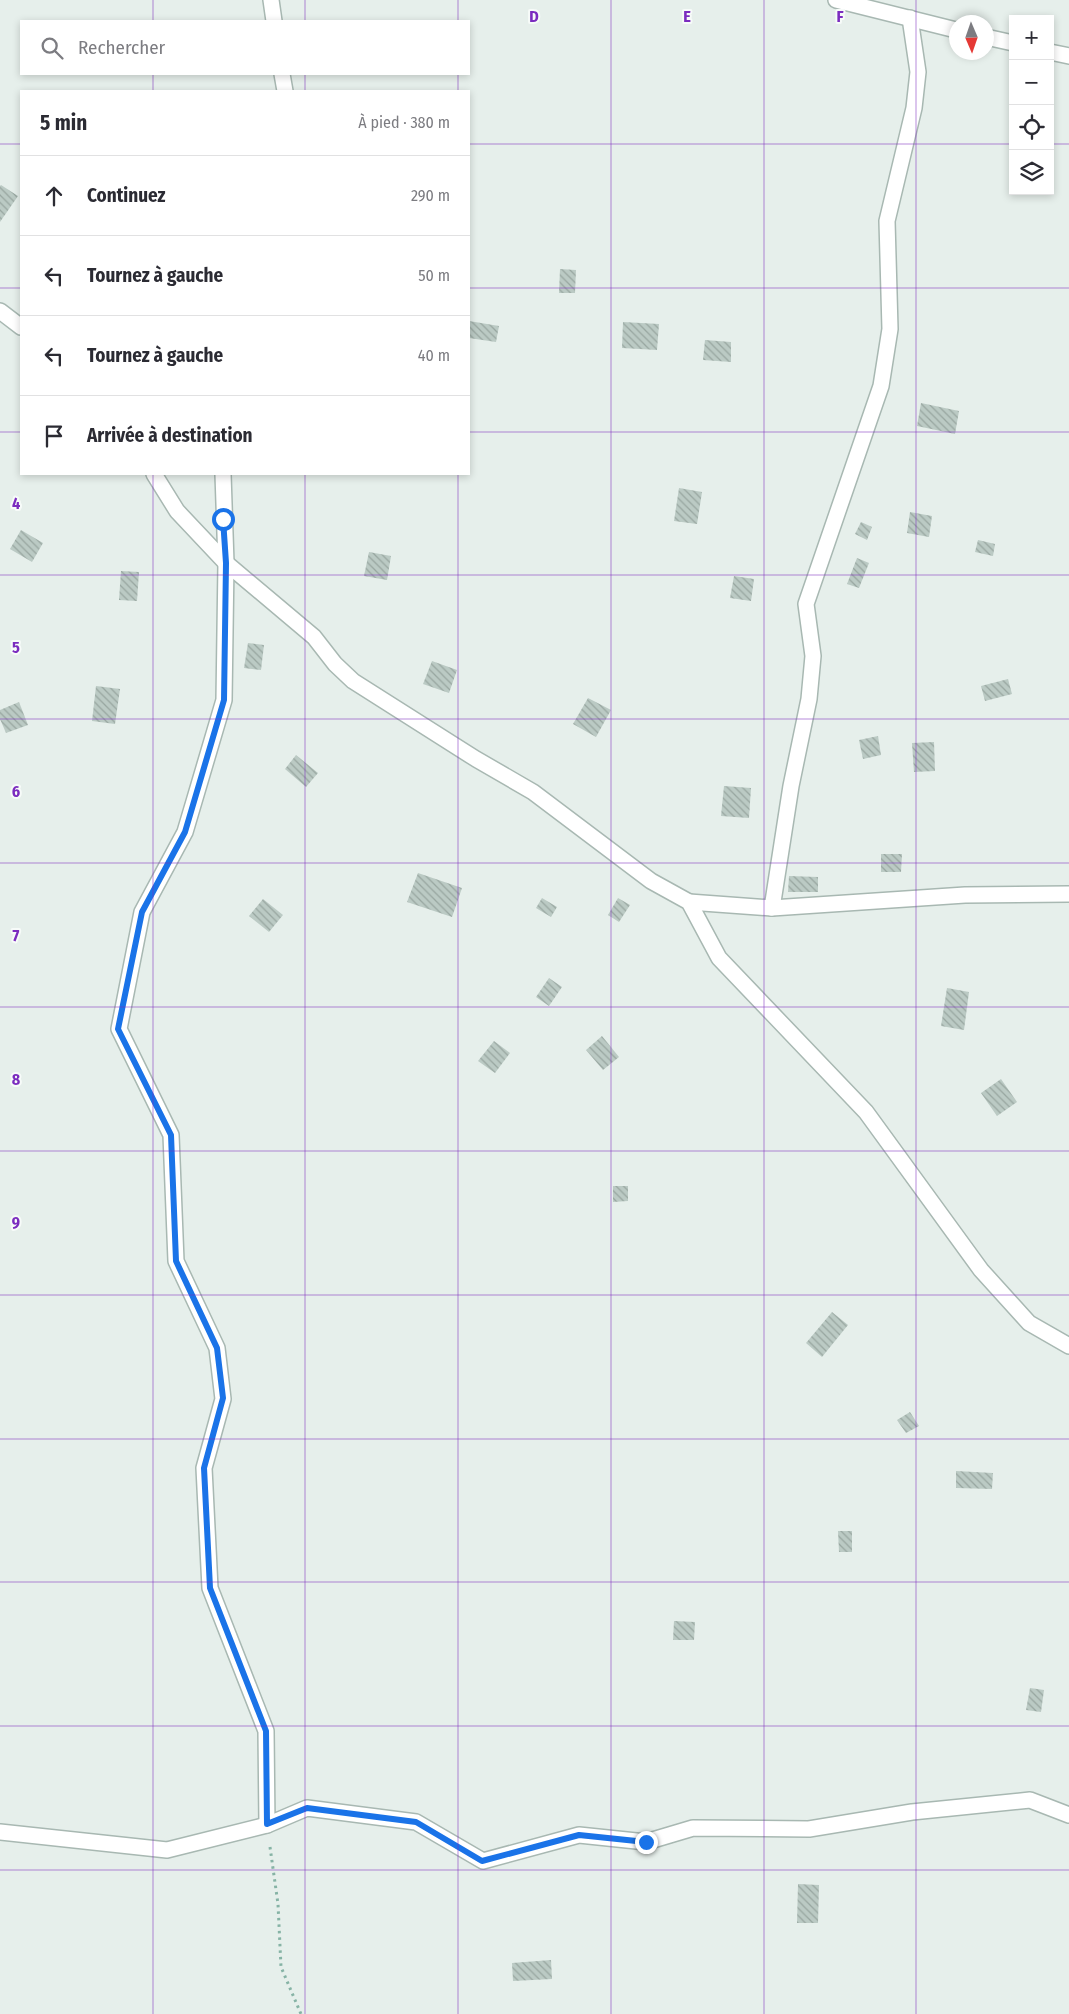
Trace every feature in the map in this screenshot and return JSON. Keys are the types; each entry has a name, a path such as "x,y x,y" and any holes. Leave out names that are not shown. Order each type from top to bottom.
{"street":[{"path":"271,0 274,20"},
{"path":"836,0 949,28"},
{"path":"772,908 791,786 810,690 814,656 806,604 881,386 890,329 887,221 914,108 918,72 910,18"},
{"path":"994,39 1009,42"},
{"path":"1054,53 1069,56"},
{"path":"282,75 285,90"},
{"path":"0,311 20,326"},
{"path":"155,475 176,511 226,563 314,637 335,664 352,681 476,759 533,792 651,881 689,902 772,908 966,895 1069,894"},
{"path":"223,475 226,563 224,700 185,832 142,912 118,1029 171,1135 176,1261 217,1348 223,1398 204,1468 210,1588 266,1731 267,1824"},
{"path":"689,902 719,958 866,1112 981,1270 1029,1323 1069,1346"},
{"path":"0,1832 167,1850 267,1824 307,1808 416,1822 482,1861 579,1835 646,1842 693,1828 809,1829 912,1812 1030,1800 1069,1815"}],"path":[{"path":"267,1824 278,1904 281,1967 301,2014"}],"building":[{"path":"0,186 18,196 0,222"},
{"path":"560,269 576,270 575,293 559,293"},
{"path":"470,321 499,326 496,342 470,338"},
{"path":"623,322 659,324 657,350 622,348"},
{"path":"705,340 731,342 731,362 703,360"},
{"path":"921,403 959,411 955,434 917,426"},
{"path":"679,488 702,492 697,524 674,521"},
{"path":"910,512 932,516 929,537 907,533"},
{"path":"861,522 872,527 867,540 855,534"},
{"path":"21,530 43,543 32,562 10,549"},
{"path":"978,540 995,544 993,556 975,552"},
{"path":"369,552 391,556 387,580 364,576"},
{"path":"857,558 869,563 859,588 847,584"},
{"path":"121,571 139,572 137,601 119,600"},
{"path":"734,576 754,579 751,601 730,598"},
{"path":"248,643 264,645 261,670 244,668"},
{"path":"432,661 457,670 449,693 423,684"},
{"path":"1008,679 1012,694 985,701 981,686"},
{"path":"96,686 120,689 115,724 92,721"},
{"path":"588,698 611,710 596,737 573,724"},
{"path":"19,702 28,725 6,733 0,719 0,710"},
{"path":"878,736 881,755 863,759 859,740"},
{"path":"934,742 935,771 914,772 912,743"},
{"path":"296,755 318,773 306,787 285,769"},
{"path":"724,786 751,788 749,818 721,816"},
{"path":"881,854 902,854 901,872 881,872"},
{"path":"418,873 462,888 452,917 407,902"},
{"path":"789,876 818,877 818,892 788,892"},
{"path":"542,898 557,907 551,917 536,908"},
{"path":"618,898 630,905 619,922 608,915"},
{"path":"263,899 283,915 269,932 249,916"},
{"path":"549,978 562,987 549,1006 536,997"},
{"path":"947,988 969,992 964,1030 941,1026"},
{"path":"602,1036 619,1057 603,1070 586,1050"},
{"path":"494,1041 510,1053 495,1073 478,1061"},
{"path":"1001,1079 1017,1102 997,1116 981,1093"},
{"path":"613,1186 628,1186 628,1201 613,1202"},
{"path":"832,1312 848,1325 822,1357 806,1343"},
{"path":"910,1412 919,1426 906,1433 897,1420"},
{"path":"956,1471 993,1473 992,1489 956,1488"},
{"path":"838,1531 852,1531 852,1552 839,1552"},
{"path":"674,1621 695,1622 694,1640 673,1640"},
{"path":"1030,1688 1044,1690 1041,1712 1026,1710"},
{"path":"798,1884 819,1885 818,1923 797,1923"},
{"path":"551,1960 552,1979 513,1981 512,1963"}],"route":[{"path":"223,519 226,563 224,700 185,832 142,912 118,1029 171,1135 176,1261 217,1348 223,1398 204,1468 210,1588 266,1731 267,1824 307,1808 416,1822 482,1861 579,1835 646,1842"}]}
